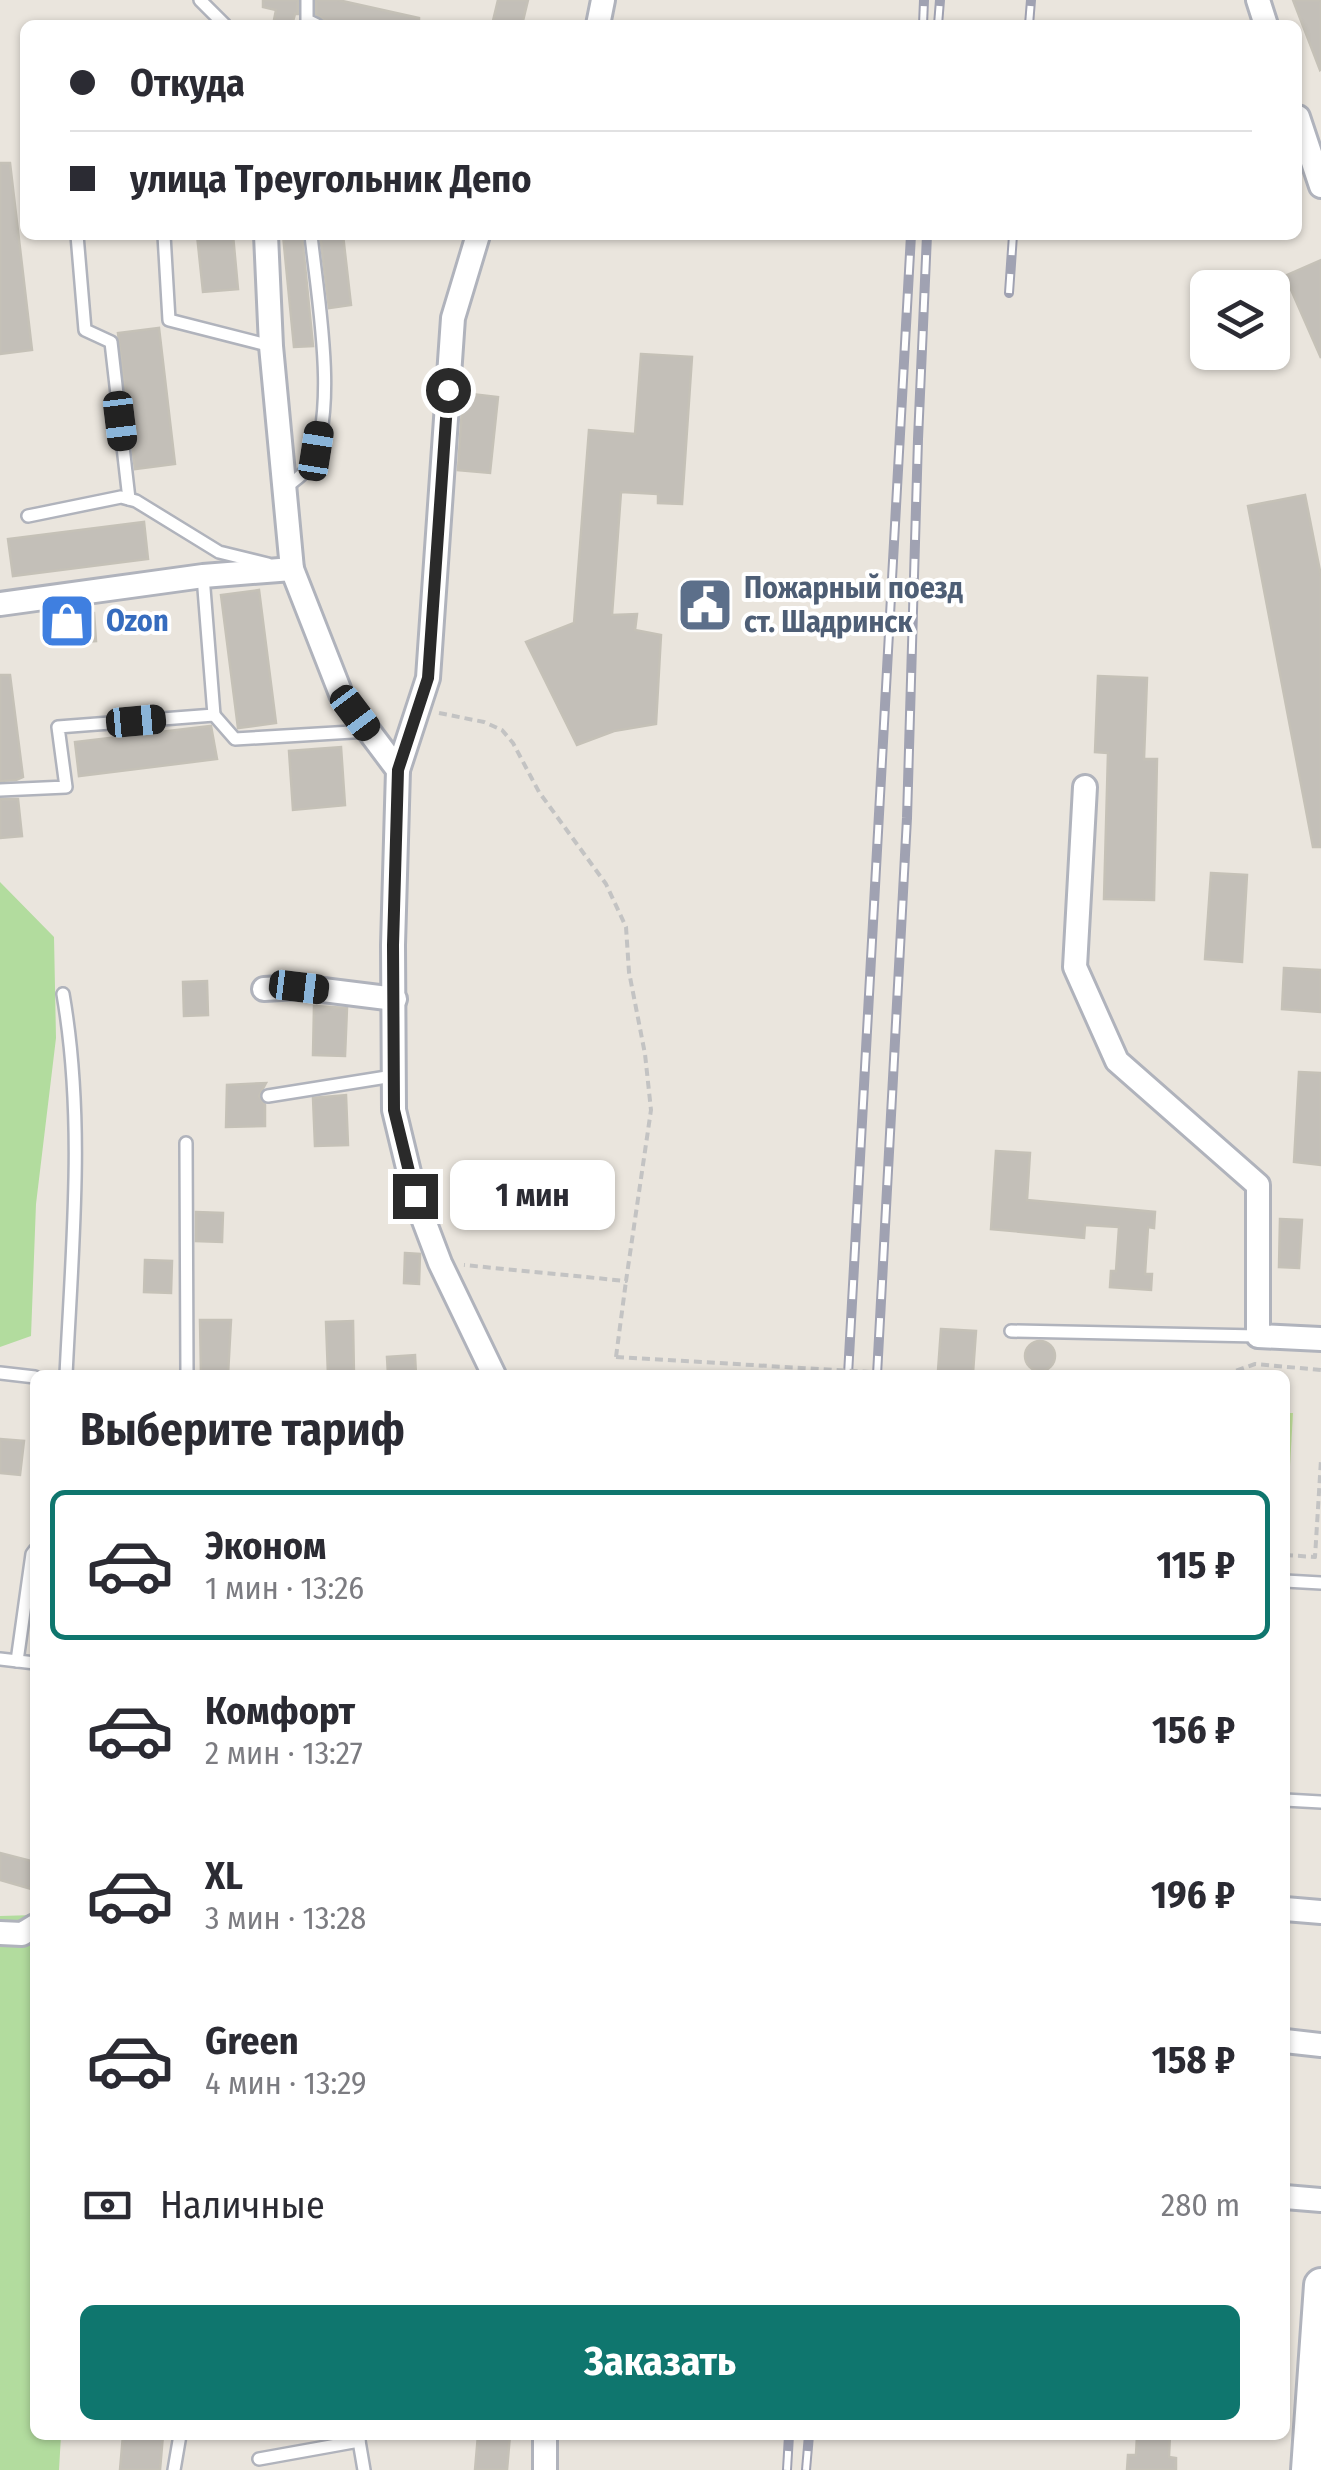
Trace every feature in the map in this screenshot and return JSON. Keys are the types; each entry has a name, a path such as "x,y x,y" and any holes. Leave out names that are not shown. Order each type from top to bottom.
{"street":[{"path":"1302,129 1321,186"},
{"path":"266,240 270,346 292,569 341,694 398,770"},
{"path":"476,240 453,318 428,678 398,770 393,1076 394,1110 415,1196 440,1263 492,1370"},
{"path":"0,604 203,576 292,569"},
{"path":"1085,786 1075,967 1116,1061 1258,1185 1258,1336 1321,1339"},
{"path":"264,989 299,987 395,999"},
{"path":"1290,1909 1321,1912"},
{"path":"0,1933 22,1934 30,1929"},
{"path":"1290,2042 1321,2045"},
{"path":"1290,2197 1321,2200"},
{"path":"1308,2470 1321,2285"}],"lane":[{"path":"200,0 219,20"},
{"path":"77,240 85,330 111,342 128,499"},
{"path":"164,240 170,320 270,346"},
{"path":"284,489 306,471 316,451 326,390 311,240"},
{"path":"28,516 128,499 219,552 292,569"},
{"path":"203,576 214,715 236,740 369,731"},
{"path":"0,790 66,786 58,728 214,715"},
{"path":"63,994 71,1038 76,1143 66,1370"},
{"path":"268,1096 393,1076"},
{"path":"186,1143 187,1370"},
{"path":"1011,1331 1258,1336"},
{"path":"0,1373 30,1376"},
{"path":"17,1661 30,1568"},
{"path":"1290,1581 1321,1584"},
{"path":"0,1660 30,1662"},
{"path":"1290,1800 1321,1802"},
{"path":"174,2470 179,2440"},
{"path":"260,2459 349,2440"},
{"path":"358,2440 364,2470"}],"path":[{"path":"418,709 484,722 502,730 513,742 539,792 606,884 626,928 629,972 646,1054 651,1110 616,1357 813,1370"},
{"path":"440,1263 626,1281"},
{"path":"1238,1370 1254,1364 1321,1370"},
{"path":"1290,1555 1315,1557 1321,1460"}],"green space":[{"path":"0,882 54,937 56,1038 36,1204 31,1336 0,1347"},
{"path":"1290,1413 1293,1413 1290,1466"},
{"path":"30,1915 30,2440 61,2440 59,2470 0,2470 0,1916"}],"building":[{"path":"263,0 298,0 298,14 293,20 274,20 276,10 263,7"},
{"path":"316,0 338,0 419,20 324,20 316,14"},
{"path":"498,0 528,0 523,20 493,20"},
{"path":"1293,0 1321,0 1320,70 1302,20"},
{"path":"0,163 10,163 32,350 0,354"},
{"path":"198,240 233,240 238,289 203,292"},
{"path":"283,240 302,240 313,346 294,347"},
{"path":"321,240 344,240 351,305 329,308"},
{"path":"1321,260 1321,358 1290,287 1290,274"},
{"path":"159,328 175,464 135,469 118,333"},
{"path":"641,354 692,357 682,504 658,503 658,494 621,492 612,615 637,614 635,630 661,635 656,724 614,731 577,745 526,642 574,623 589,430 635,434"},
{"path":"463,393 498,397 490,473 458,470"},
{"path":"1305,495 1321,576 1321,847 1313,847 1248,506"},
{"path":"144,522 148,559 13,576 8,539"},
{"path":"259,590 276,723 238,728 221,595"},
{"path":"94,613 96,641 57,644 55,616"},
{"path":"0,675 10,675 23,777 16,780 0,781"},
{"path":"1098,676 1147,678 1144,759 1157,759 1154,900 1104,899 1108,753 1095,752"},
{"path":"211,726 217,759 79,776 75,742"},
{"path":"341,747 345,805 293,810 289,751"},
{"path":"0,799 18,799 22,836 0,838"},
{"path":"1211,873 1247,875 1242,962 1205,959"},
{"path":"1284,968 1321,970 1321,1012 1282,1009"},
{"path":"207,981 208,1015 184,1016 183,982"},
{"path":"314,1006 347,1008 345,1056 313,1055"},
{"path":"1299,1072 1321,1073 1321,1165 1294,1162"},
{"path":"266,1083 259,1096 265,1105 265,1126 226,1127 227,1085"},
{"path":"346,1095 348,1145 315,1146 313,1098"},
{"path":"996,1151 1030,1153 1027,1200 1155,1212 1154,1228 1148,1227 1145,1274 1152,1274 1151,1290 1110,1287 1111,1271 1116,1271 1119,1227 1085,1225 1084,1238 991,1229"},
{"path":"196,1212 223,1213 222,1242 196,1241"},
{"path":"1280,1219 1302,1220 1299,1268 1279,1267"},
{"path":"405,1253 420,1254 419,1284 404,1283"},
{"path":"145,1260 172,1261 171,1293 144,1292"},
{"path":"200,1320 231,1320 228,1370 201,1370"},
{"path":"353,1321 354,1370 328,1370 326,1322"},
{"path":"941,1329 976,1331 973,1370 938,1370"},
{"path":"1034,1342 1046,1342 1054,1350 1054,1362 1046,1370 1034,1370 1026,1362 1026,1350"},
{"path":"415,1355 416,1370 388,1370 387,1357"},
{"path":"0,1439 24,1441 20,1475 0,1473"},
{"path":"0,1853 30,1861 30,1889 0,1880"},
{"path":"123,2440 163,2440 160,2470 120,2470"},
{"path":"478,2440 510,2440 507,2470 475,2470"},
{"path":"1137,2440 1170,2440 1169,2457 1176,2458 1176,2470 1127,2470 1128,2455 1136,2455"}],"railway":[{"path":"923,20 924,0"},
{"path":"938,20 940,0"},
{"path":"1029,20 1031,0"},
{"path":"848,1370 911,240"},
{"path":"877,1370 907,818 927,240"},
{"path":"1009,293 1013,240"},
{"path":"787,2470 789,2440"},
{"path":"806,2470 809,2440"}],"place":[{"name":"Пожарный поезд ст. Шадринск","path":"705,605"},
{"name":"Ozon","path":"67,621"}],"route":[{"path":"415,1196 394,1110 398,770 428,678 448,390"}]}
